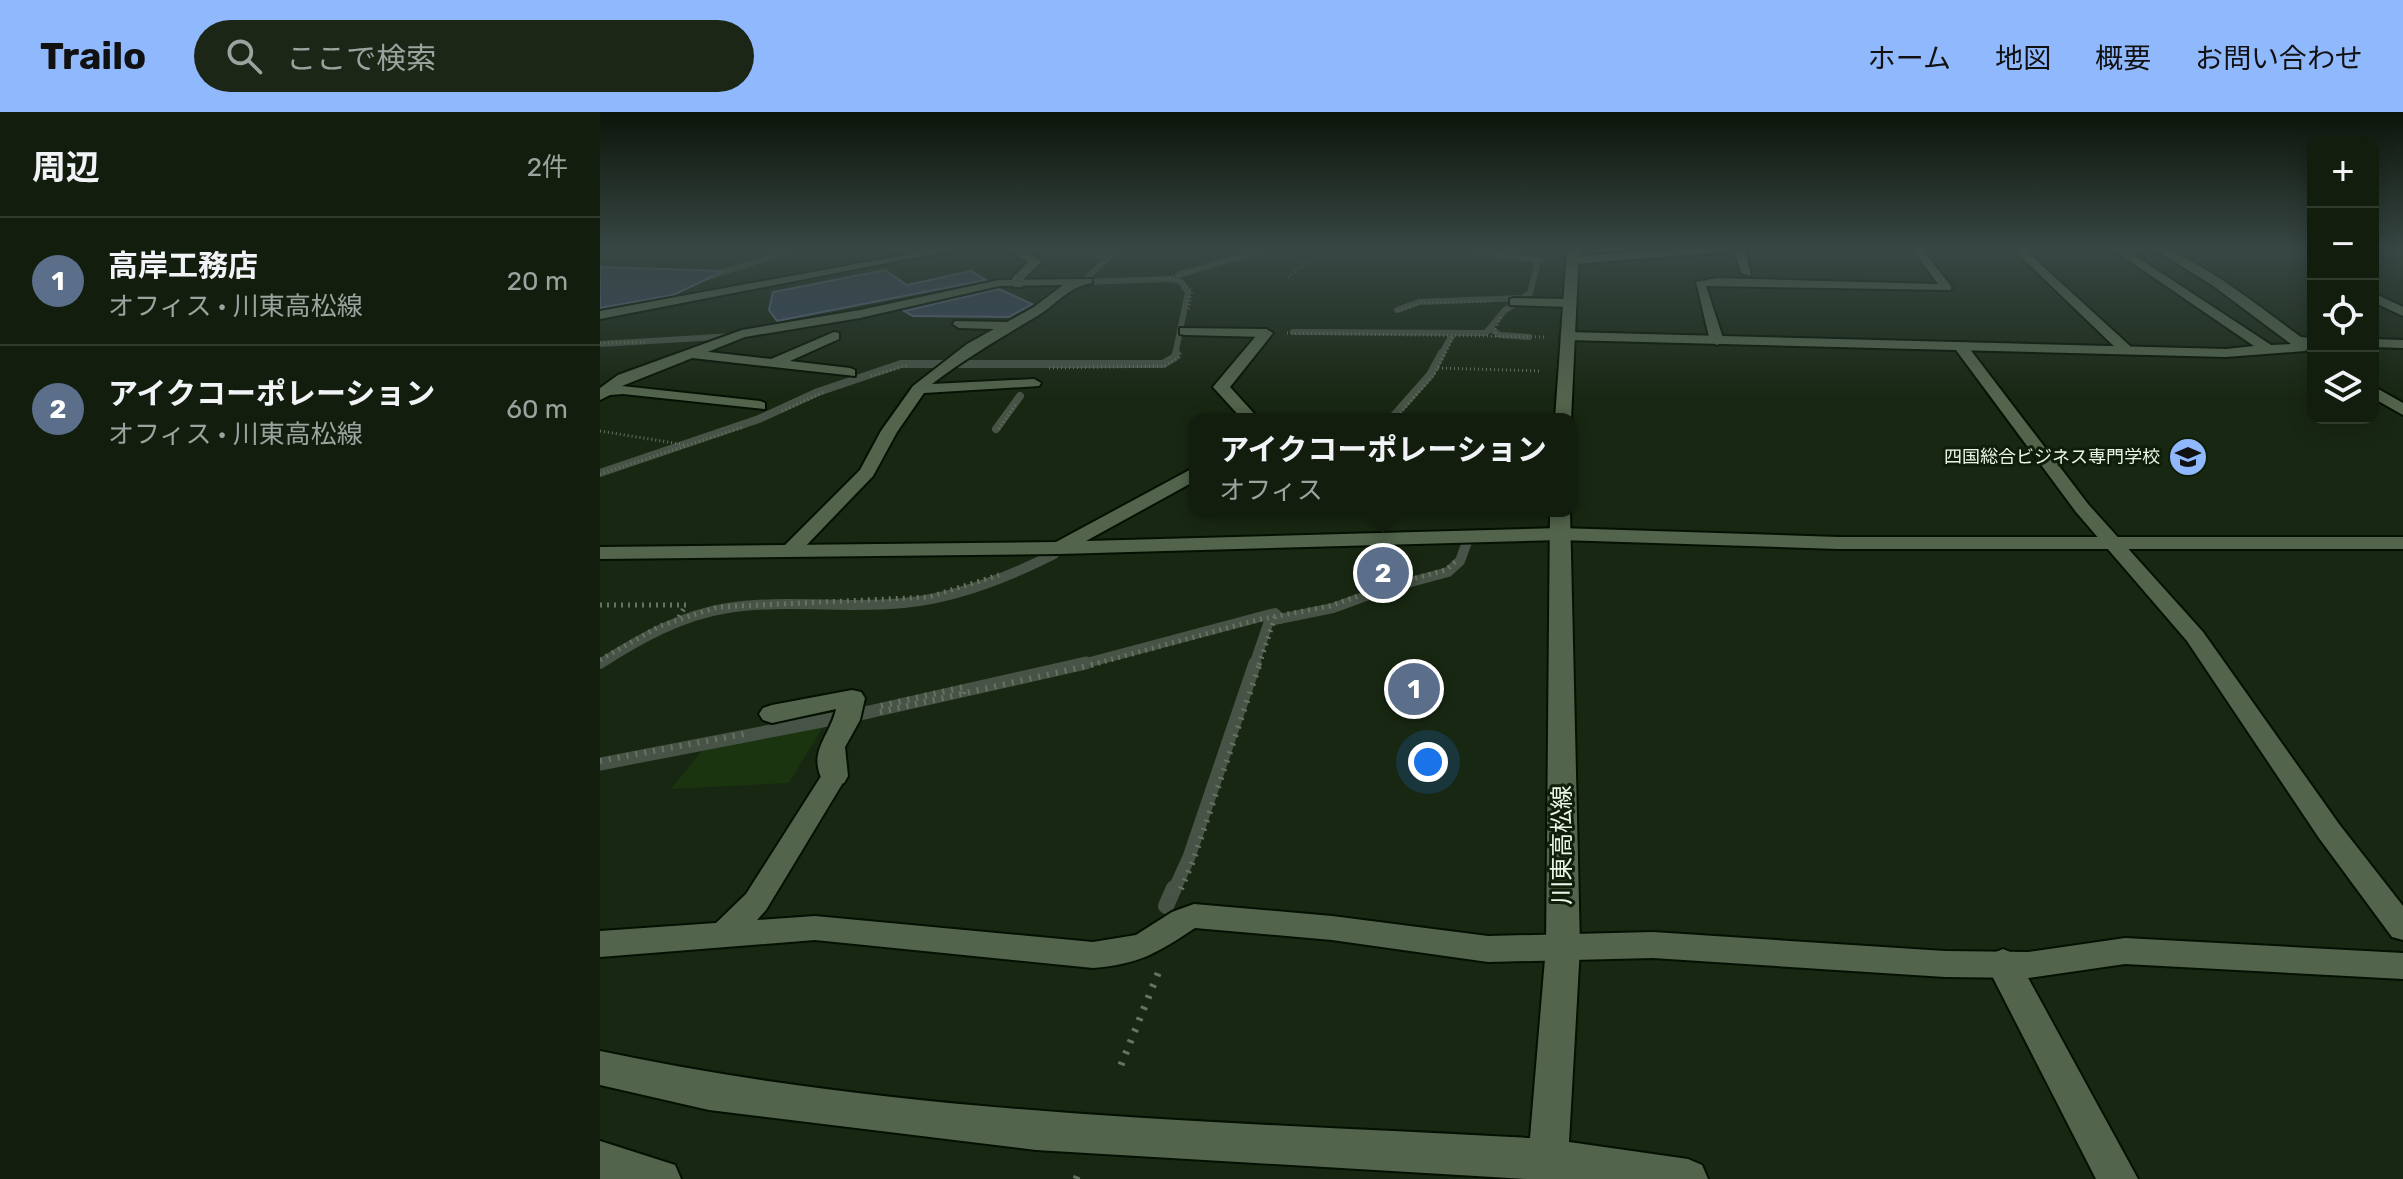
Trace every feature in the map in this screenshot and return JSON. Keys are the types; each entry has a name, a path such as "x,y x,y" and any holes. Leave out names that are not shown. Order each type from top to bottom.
{"street":[{"path":"600,315 687,299"},
{"path":"1563,413 1570,299"},
{"path":"2192,299 2270,351"},
{"path":"2240,299 2307,346"},
{"path":"2379,300 2403,312"},
{"path":"1245,413 1221,387 1266,333"},
{"path":"773,363 834,336"},
{"path":"1567,336 2226,353 2307,346"},
{"path":"797,342 816,344"},
{"path":"2379,343 2403,344"},
{"path":"692,354 850,373"},
{"path":"815,368 833,360"},
{"path":"2379,395 2403,410"},
{"path":"1059,548 1189,476"},
{"path":"600,553 1059,548 1463,537 1560,522 1838,543 2403,543"},
{"name":"川東高松線","path":"1547,1169 1563,947 1560,522"},
{"path":"772,714 852,698 847,720 831,747 834,776"},
{"path":"2003,964 2118,1179"},
{"path":"600,1068 709,1092 1036,1131 1688,1179"},
{"path":"600,1161 661,1179"}],"lane":[{"path":"603,393 623,378 742,334 860,314 926,299"},
{"path":"791,550 867,472 889,431 918,389 972,347 1055,299"},
{"path":"1704,299 1717,341"},
{"path":"2071,299 2125,349"},
{"path":"1514,302 1570,303"},
{"path":"959,324 1010,326"},
{"path":"1185,331 1266,333"},
{"path":"1961,347 2082,508 2195,637 2329,831 2403,928"},
{"path":"918,389 1034,383"},
{"path":"603,393 623,390 760,406"},
{"path":"659,407 682,397"},
{"path":"724,934 756,902 834,776"},
{"path":"600,944 815,928 1093,955 1124,953 1168,932 1181,920 1194,916 1332,928 1488,949 1653,945 1945,964 2028,965 2125,951 2403,966"}],"path":[{"path":"1398,311 1421,303 1494,301"},
{"path":"1266,333 1567,336"},
{"path":"1400,413 1438,368 1454,336"},
{"path":"1438,368 1564,372"},
{"path":"999,429 1001,421 1022,397"},
{"path":"600,431 689,446"},
{"path":"847,720 1095,664 1236,625 1330,606 1389,585 1446,570 1456,562 1463,537"},
{"path":"600,660 679,618 743,603 929,597 1012,571 1059,548"},
{"path":"600,605 686,605 679,618"},
{"path":"1121,1065 1159,971 1171,910 1194,859 1275,617"}],"green space":[{"path":"825,723 789,783 671,789 705,747"}],"building":[{"path":"600,299 652,299 600,308"},
{"path":"771,299 890,299 777,321 769,310"},
{"path":"957,299 1021,299 1032,304 1009,317 913,316 904,311"}],"waterway":[{"path":"1175,355 1187,299"},
{"path":"1397,310 1419,302 1502,299"},
{"path":"1293,332 1486,333 1504,311 1522,299"},
{"path":"1491,329 1500,335 1529,337"},
{"path":"1441,355 1452,335"},
{"path":"600,344 734,336"},
{"path":"600,473 759,419 818,392 901,364 1163,364 1175,357 1176,353"},
{"path":"1396,413 1430,375 1442,353"},
{"path":"996,429 1020,396"},
{"path":"1281,619 1333,608 1385,589 1448,572 1460,561 1467,542"},
{"path":"600,664 661,629 711,611 772,604 882,605 943,597 981,586 1054,554"},
{"path":"1079,665 1275,613 1281,619"},
{"path":"1254,665 1269,621 1281,619"},
{"path":"600,764 869,712 1086,663"},
{"path":"1174,890 1189,857 1255,663"},
{"path":"1166,906 1174,888"}],"place":[{"name":"四国総合ビジネス専門学校","path":"2188,457"},
{"name":"アイクコーポレーション","path":"1383,573"},
{"name":"高岸工務店","path":"1414,689"}]}
